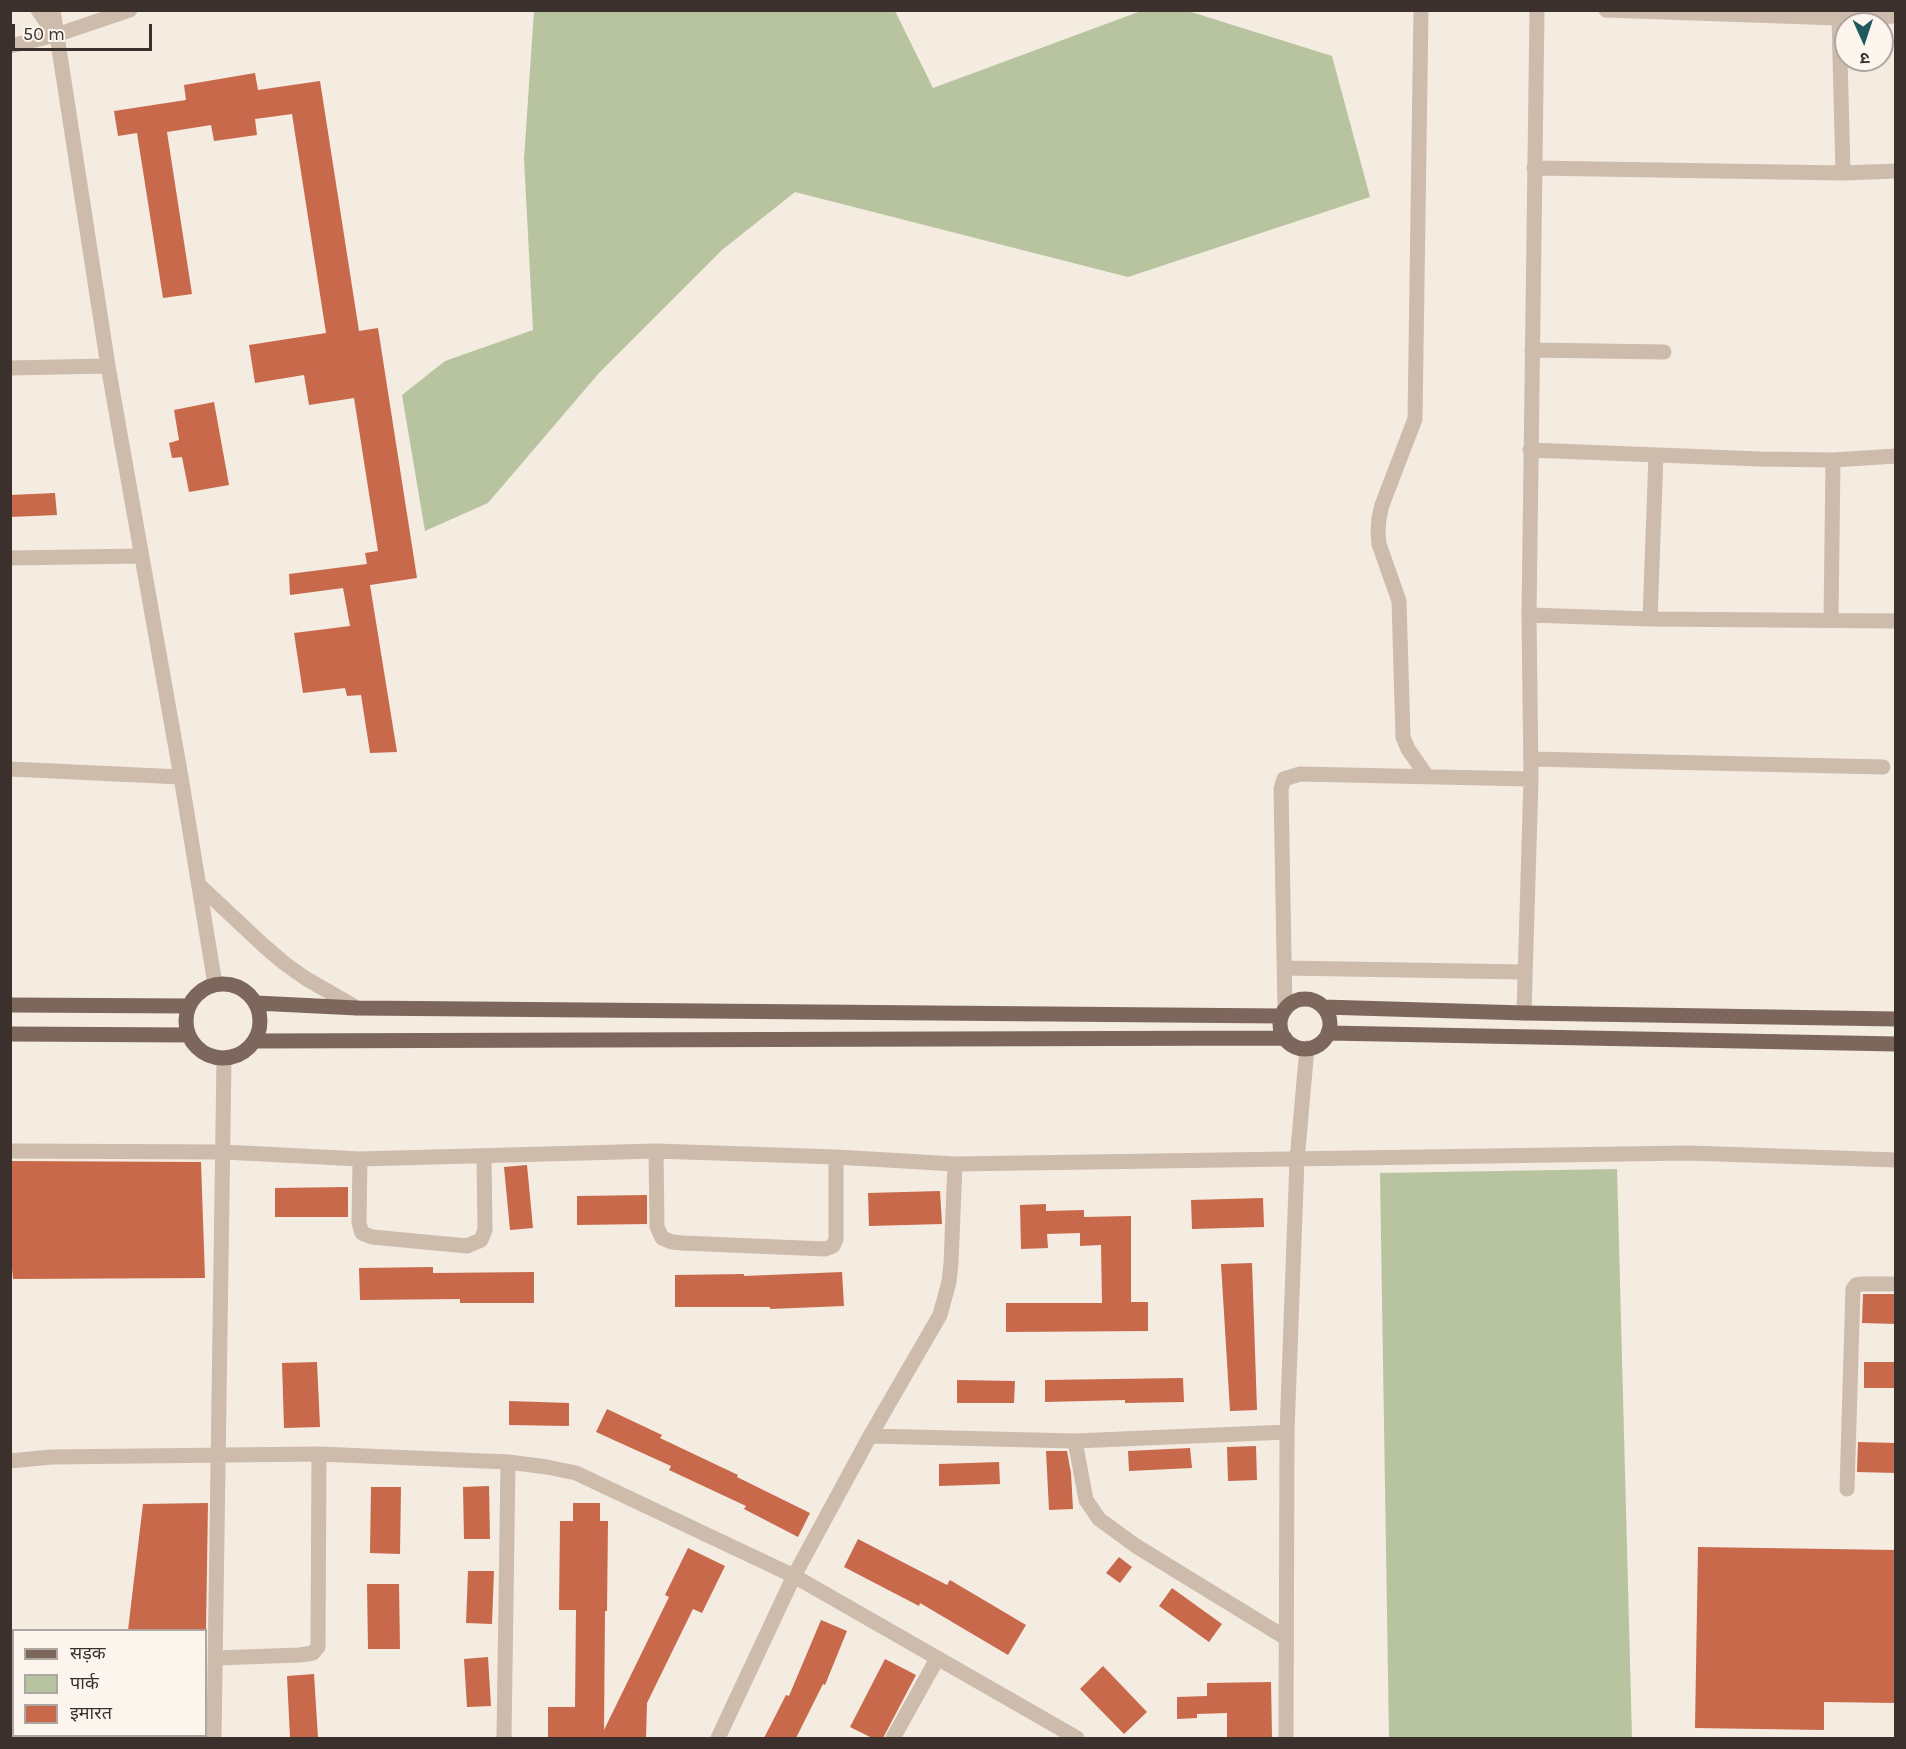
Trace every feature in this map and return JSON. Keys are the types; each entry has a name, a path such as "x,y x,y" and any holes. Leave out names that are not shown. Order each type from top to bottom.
{"main road":[{"path":"215,984 239,987 249,994 260,1012 261,1022 255,1041 247,1050 224,1059 202,1052 194,1045 186,1025 186,1015 195,996 215,984"},
{"path":"1296,1000 1317,1002 1323,1006 1330,1019 1328,1033 1320,1044 1307,1048 1291,1044 1285,1038 1280,1024 1283,1013 1296,1000"},
{"path":"256,1003 357,1008 1283,1013"},
{"path":"10,1005 189,1006"},
{"path":"1323,1006 1524,1013 1896,1019"},
{"path":"1328,1033 1896,1044"},
{"path":"10,1034 189,1035"},
{"path":"255,1041 1285,1038"}],"street":[{"path":"38,10 56,35"},
{"path":"53,10 108,366 181,777 215,984"},
{"path":"10,46 56,35 130,10"},
{"path":"1421,10 1414,419 1382,505 1378,532 1379,544 1399,601 1403,737 1408,749 1426,775"},
{"path":"1524,1013 1531,778 1528,615 1536,10"},
{"path":"1606,10 1834,18"},
{"path":"1840,72 1843,173"},
{"path":"1534,168 1843,173 1896,171"},
{"path":"1532,350 1664,351"},
{"path":"10,368 108,366"},
{"path":"1530,450 1833,460 1896,456"},
{"path":"1650,618 1656,455"},
{"path":"1831,621 1833,460"},
{"path":"10,558 141,556"},
{"path":"1528,615 1896,621"},
{"path":"1531,759 1883,767"},
{"path":"10,770 181,777"},
{"path":"1283,1013 1281,789 1284,779 1300,774 1531,778"},
{"path":"199,885 284,963 357,1008"},
{"path":"1284,968 1525,972"},
{"path":"1286,1738 1287,1432 1297,1160 1307,1048"},
{"path":"214,1738 224,1059"},
{"path":"10,1151 224,1152 360,1159 656,1151 836,1157 955,1164 1689,1153 1896,1160"},
{"path":"656,1151 657,1227 662,1238 683,1243 825,1249 833,1246 836,1239 836,1157"},
{"path":"360,1159 359,1223 362,1233 372,1237 467,1246 480,1240 485,1230 484,1157"},
{"path":"718,1738 794,1576 870,1436 940,1315 951,1263 955,1164"},
{"path":"1848,1489 1853,1289 1856,1285 1862,1284 1896,1284"},
{"path":"870,1436 1075,1441 1287,1432"},
{"path":"1075,1441 1086,1500 1099,1519 1136,1546 1286,1638"},
{"path":"215,1658 300,1655 312,1653 318,1647 319,1454"},
{"path":"10,1461 51,1457 319,1454 508,1462 576,1473 794,1576 1077,1738"},
{"path":"504,1738 508,1462"},
{"path":"893,1738 937,1659"}],"green space":[{"path":"534,11 895,11 933,88 1141,11 1188,11 1332,56 1370,197 1128,277 795,192 722,250 599,373 488,503 425,531 402,395 445,361 533,330 524,159"},
{"path":"1617,1169 1632,1738 1389,1738 1380,1173"}],"building":[{"path":"255,73 258,90 320,81 359,331 378,328 417,578 370,585 397,752 370,753 361,695 347,696 345,688 303,693 294,633 350,626 343,588 290,595 289,574 367,564 365,553 378,551 354,398 309,405 304,375 255,383 249,345 326,333 292,114 255,119 257,135 214,141 211,125 167,132 192,294 163,298 137,133 118,136 114,111 186,100 184,85"},
{"path":"214,402 229,485 189,492 182,457 172,458 169,443 179,440 174,410"},
{"path":"55,493 57,515 10,517 10,495"},
{"path":"10,1161 201,1162 205,1278 13,1279 10,1248"},
{"path":"527,1165 533,1228 510,1230 504,1167"},
{"path":"348,1187 348,1217 275,1217 275,1188"},
{"path":"940,1191 942,1224 869,1226 868,1193"},
{"path":"647,1195 647,1224 577,1225 577,1196"},
{"path":"1263,1198 1264,1227 1192,1229 1191,1200"},
{"path":"1046,1204 1046,1211 1084,1210 1084,1217 1131,1216 1131,1302 1148,1302 1148,1331 1006,1332 1006,1303 1102,1303 1101,1245 1080,1246 1080,1233 1047,1234 1048,1248 1021,1249 1020,1205"},
{"path":"1252,1263 1257,1410 1230,1411 1221,1264"},
{"path":"433,1267 433,1273 534,1272 534,1303 460,1303 460,1299 360,1300 359,1268"},
{"path":"842,1272 844,1306 770,1309 770,1307 675,1307 675,1275 744,1274 744,1276"},
{"path":"1863,1294 1896,1294 1896,1324 1862,1323"},
{"path":"317,1362 320,1427 284,1428 282,1363"},
{"path":"1864,1362 1896,1362 1896,1388 1864,1388"},
{"path":"1183,1378 1184,1402 1125,1403 1125,1400 1045,1402 1045,1380"},
{"path":"957,1380 1015,1381 1014,1403 957,1403"},
{"path":"509,1401 569,1403 569,1426 509,1425"},
{"path":"607,1409 662,1435 660,1438 810,1513 798,1537 744,1509 746,1506 669,1470 671,1466 596,1432"},
{"path":"1858,1442 1896,1443 1896,1473 1857,1472"},
{"path":"1256,1446 1257,1480 1228,1481 1227,1447"},
{"path":"1190,1448 1192,1468 1129,1471 1128,1451"},
{"path":"1046,1451 1067,1451 1073,1509 1049,1510"},
{"path":"999,1462 1000,1484 939,1486 939,1464"},
{"path":"489,1486 490,1539 464,1539 463,1487"},
{"path":"371,1487 401,1487 400,1554 370,1553"},
{"path":"208,1503 206,1629 128,1629 143,1504"},
{"path":"573,1503 600,1503 600,1521 608,1521 604,1730 669,1597 665,1595 688,1548 725,1566 702,1613 693,1609 647,1703 646,1738 548,1738 548,1707 575,1707 576,1610 559,1610 560,1521 573,1521"},
{"path":"858,1539 947,1585 950,1580 1026,1625 1008,1655 920,1603 919,1606 844,1567"},
{"path":"1698,1547 1896,1550 1896,1703 1824,1702 1824,1730 1695,1728"},
{"path":"1119,1557 1132,1567 1120,1583 1106,1573"},
{"path":"468,1571 494,1571 492,1624 466,1623"},
{"path":"367,1584 399,1584 400,1649 368,1649"},
{"path":"1172,1588 1222,1624 1209,1642 1159,1606"},
{"path":"821,1620 847,1631 825,1685 823,1684 796,1738 764,1738 786,1695 789,1696"},
{"path":"488,1657 491,1706 467,1707 464,1659"},
{"path":"885,1659 916,1675 883,1738 872,1738 850,1727"},
{"path":"1103,1666 1147,1712 1124,1734 1080,1689"},
{"path":"314,1674 318,1738 290,1738 287,1676"},
{"path":"1271,1682 1272,1738 1227,1738 1227,1713 1197,1714 1197,1718 1177,1719 1177,1697 1207,1696 1207,1683"}]}
